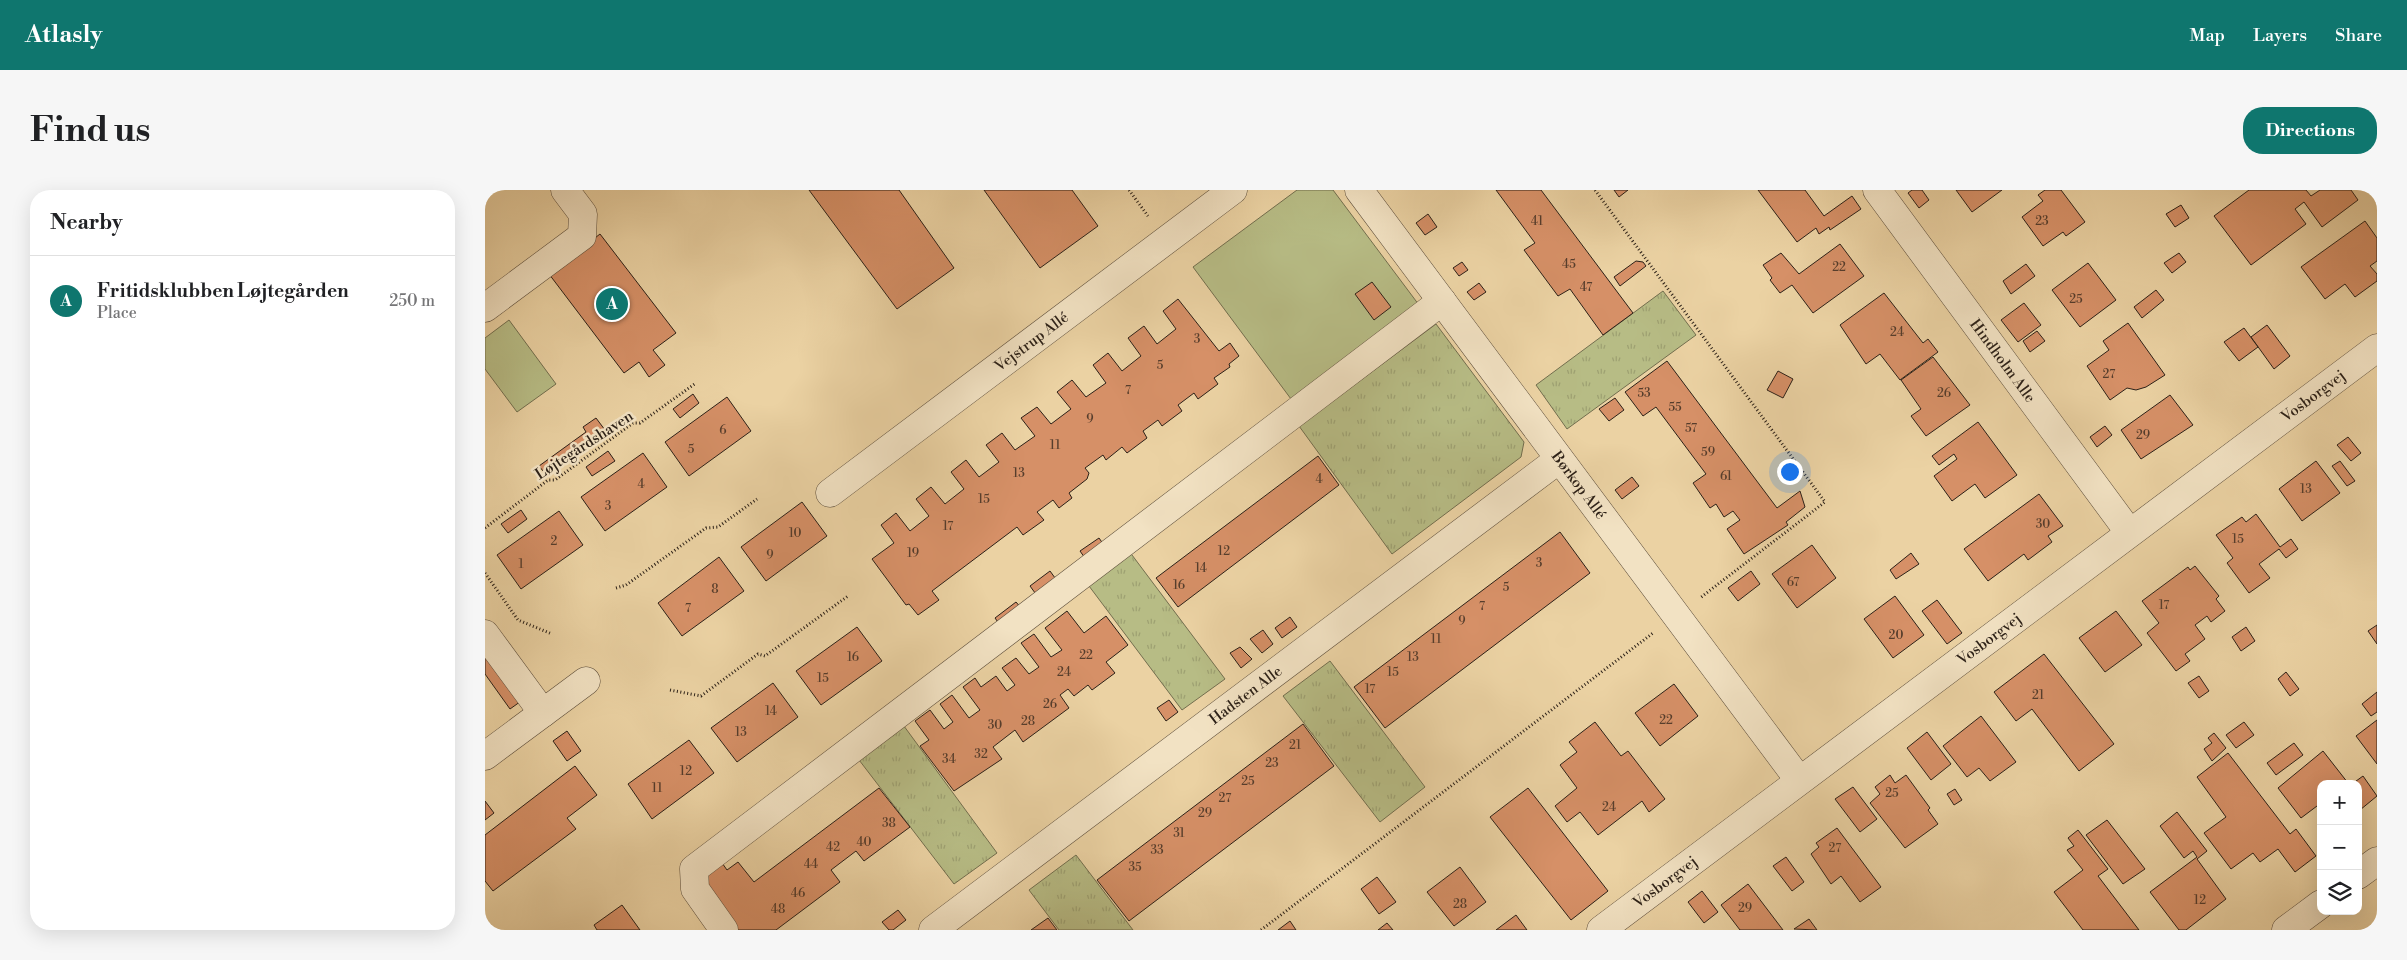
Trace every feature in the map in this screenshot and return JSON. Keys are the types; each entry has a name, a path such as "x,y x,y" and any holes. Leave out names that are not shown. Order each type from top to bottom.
{"street":[{"path":"485,308 582,236 583,214 565,190"},
{"name":"Vejstrup Allé","path":"830,493 1233,190"},
{"name":"Børkop Allé","path":"1359,190 1558,460 1799,780"},
{"name":"Hindholm Alle","path":"1877,190 2129,532"},
{"path":"724,930 695,890 694,869 1442,301"},
{"name":"Vosborgvej","path":"1601,930 2129,532 2377,348"},
{"name":"Hadsten Alle","path":"933,930 1558,460"},
{"path":"485,634 543,713"},
{"path":"485,756 586,681"},
{"path":"2362,872 2377,861"},
{"path":"2286,930 2317,907"}],"path":[{"path":"1261,930 1825,502 1595,190"},
{"name":"Løjtegårdshaven","path":"485,528 549,480 555,480 633,423 640,423 696,382"},
{"path":"616,588 626,585 706,528 718,527 757,498"},
{"path":"485,573 518,620 553,634"},
{"path":"670,690 701,696 758,654 765,656 848,596"}],"green space":[{"path":"1297,190 1333,190 1419,305 1291,399 1193,267"},
{"path":"1663,291 1696,335 1567,429 1536,385"},
{"path":"509,320 556,384 517,412 485,369 485,338"},
{"path":"1436,324 1524,442 1521,457 1392,554 1299,426"},
{"path":"1129,551 1225,679 1182,710 1086,582"},
{"path":"1330,661 1425,787 1380,822 1283,696"},
{"path":"901,722 997,853 954,884 856,756"},
{"path":"1076,855 1133,930 1059,930 1029,890"}],"building":[{"path":"809,190 899,190 954,268 897,309"},
{"path":"984,190 1072,190 1098,226 1040,268"},
{"path":"1496,190 1541,190 1633,313 1603,335 1570,289 1558,296 1524,250 1535,243"},
{"path":"1614,190 1628,190 1619,197"},
{"path":"1758,190 1805,190 1824,216 1852,196 1861,209 1830,230 1829,227 1819,234 1816,228 1797,242"},
{"path":"1912,190 1922,190 1929,200 1919,208 1908,193"},
{"path":"1956,190 2002,190 1972,212"},
{"path":"2045,190 2061,190 2085,222 2066,236 2063,232 2043,246 2022,217 2043,201 2038,195"},
{"path":"2249,190 2306,190 2311,196 2320,190 2351,190 2358,200 2322,227 2304,202 2295,209 2306,224 2251,265 2214,216"},
{"path":"2181,205 2189,218 2175,227 2166,214"},
{"path":"1428,214 1437,227 1425,235 1416,223"},
{"path":"2365,221 2377,238 2377,261 2370,266 2377,274 2377,281 2355,297 2345,284 2325,299 2301,267"},
{"path":"600,234 676,333 653,350 665,365 649,377 639,362 624,373 549,274"},
{"path":"1840,244 1864,276 1813,313 1792,285 1780,293 1770,280 1772,278 1763,265 1781,253 1799,274"},
{"path":"2179,253 2186,262 2172,273 2164,263"},
{"path":"1636,261 1643,262 1646,266 1620,286 1614,277"},
{"path":"1462,262 1468,270 1459,276 1453,268"},
{"path":"2088,263 2116,300 2080,327 2052,290"},
{"path":"2026,264 2035,276 2011,294 2003,281"},
{"path":"1372,282 1391,307 1374,320 1355,294"},
{"path":"1479,283 1486,292 1474,300 1467,292"},
{"path":"2156,290 2164,300 2142,318 2134,307"},
{"path":"1884,293 1923,343 1928,339 1938,352 1900,380 1880,354 1866,364 1840,325"},
{"path":"1178,299 1219,351 1230,343 1239,356 1229,364 1230,367 1214,378 1218,384 1198,399 1194,393 1178,405 1182,411 1162,426 1158,420 1143,431 1147,438 1127,453 1122,447 1106,460 1103,455 1085,468 1089,473 1087,479 1069,493 1072,498 1059,508 1053,500 1037,512 1044,520 1023,535 1017,527 932,591 939,600 918,615 909,604 906,605 872,559 894,543 881,525 896,513 910,531 929,516 916,499 931,487 945,504 964,489 951,472 966,460 979,477 999,462 986,445 1002,433 1015,450 1035,436 1021,418 1037,407 1051,424 1071,409 1057,392 1072,380 1086,397 1106,383 1093,365 1108,353 1122,371 1141,356 1128,338 1144,326 1157,344 1176,329 1163,311"},
{"path":"2024,303 2041,325 2018,342 2001,320"},
{"path":"2128,323 2165,375 2146,387 2136,390 2127,388 2110,400 2087,366 2109,350 2103,341"},
{"path":"2267,325 2290,356 2274,369 2251,337"},
{"path":"2244,328 2258,347 2239,361 2224,342"},
{"path":"2037,331 2045,341 2030,352 2023,341"},
{"path":"1933,357 1970,405 1926,436 1911,416 1921,409 1901,380"},
{"path":"1667,361 1777,508 1800,491 1805,507 1786,522 1788,525 1744,554 1727,529 1740,520 1733,511 1724,517 1716,504 1710,508 1693,483 1706,474 1656,407 1643,416 1625,392"},
{"path":"1778,371 1793,379 1783,398 1767,390"},
{"path":"693,394 699,403 680,418 673,409"},
{"path":"2170,395 2193,425 2141,459 2121,430"},
{"path":"727,397 751,431 689,476 665,442"},
{"path":"1615,398 1624,410 1609,421 1599,409"},
{"path":"596,418 608,434 595,443 593,441 547,476 539,466 586,432 583,427"},
{"path":"1978,422 2017,475 1985,498 1975,484 1952,501 1934,476 1957,459 1954,454 1939,465 1932,456"},
{"path":"2105,426 2112,435 2097,447 2090,437"},
{"path":"2348,437 2361,453 2351,461 2337,445"},
{"path":"608,451 615,461 592,476 586,467"},
{"path":"643,453 667,487 605,531 581,497"},
{"path":"1318,456 1339,485 1178,607 1156,578"},
{"path":"2316,461 2340,493 2302,521 2279,489"},
{"path":"2340,461 2355,481 2347,486 2332,466"},
{"path":"1632,477 1639,486 1622,499 1615,490"},
{"path":"2039,494 2063,526 2048,536 2052,542 2028,560 2024,554 1988,581 1964,549"},
{"path":"802,502 827,536 766,581 741,547"},
{"path":"521,510 527,519 508,533 501,524"},
{"path":"559,511 583,545 521,589 497,555"},
{"path":"2256,514 2280,547 2291,539 2298,549 2286,558 2279,549 2259,564 2270,578 2249,593 2227,563 2233,558 2216,535 2242,517 2246,522"},
{"path":"1560,532 1590,573 1385,728 1354,687"},
{"path":"1099,538 1106,548 1087,561 1080,551"},
{"path":"1812,545 1836,578 1797,608 1772,574"},
{"path":"1911,553 1919,564 1896,579 1890,570"},
{"path":"719,557 744,591 682,636 658,603"},
{"path":"2195,566 2219,596 2216,599 2225,611 2211,622 2207,616 2195,625 2205,639 2185,654 2190,661 2176,671 2147,633 2159,623 2142,601 2188,567 2190,570"},
{"path":"1050,571 1058,582 1038,597 1030,586"},
{"path":"1751,571 1760,584 1738,601 1728,588"},
{"path":"1895,596 1924,635 1893,658 1864,619"},
{"path":"1937,600 1962,633 1947,644 1922,611"},
{"path":"1016,602 1022,609 1000,625 995,618"},
{"path":"1067,611 1084,633 1106,616 1128,645 1106,662 1115,673 1092,690 1088,685 1074,696 1068,689 1060,695 1069,708 1023,742 1015,730 993,747 1002,759 954,791 920,746 929,740 915,721 930,710 944,729 953,722 940,704 952,695 969,718 980,710 963,687 975,678 981,687 996,676 1007,691 1015,685 1002,668 1016,658 1029,674 1039,667 1021,643 1034,634 1051,657 1062,650 1045,628"},
{"path":"2116,611 2142,645 2105,672 2079,638"},
{"path":"1290,617 1297,627 1282,638 1275,628"},
{"path":"2377,625 2377,644 2368,631"},
{"path":"857,627 882,661 821,705 796,671"},
{"path":"2246,627 2255,641 2241,651 2232,637"},
{"path":"1263,630 1273,644 1262,653 1250,639"},
{"path":"485,644 524,699 510,709 485,674"},
{"path":"1240,647 1252,659 1241,668 1230,653"},
{"path":"2044,654 2114,744 2079,771 2032,709 2016,721 1994,692"},
{"path":"2286,672 2299,689 2290,696 2278,679"},
{"path":"2199,676 2209,691 2199,698 2188,683"},
{"path":"773,683 798,717 737,762 711,728"},
{"path":"1674,684 1698,716 1660,746 1635,713"},
{"path":"2377,692 2377,712 2371,716 2362,704"},
{"path":"1169,700 1178,712 1166,721 1157,708"},
{"path":"1981,716 2016,762 1990,781 1979,768 1967,777 1943,746"},
{"path":"2377,720 2377,764 2356,736"},
{"path":"1595,722 1621,756 1628,751 1665,799 1649,812 1642,801 1598,835 1580,812 1567,822 1555,806 1577,788 1560,765 1577,752 1569,742"},
{"path":"2244,722 2254,735 2236,748 2226,735"},
{"path":"1303,724 1334,766 1129,921 1097,880"},
{"path":"567,731 581,751 567,761 553,741"},
{"path":"1927,732 1951,764 1931,780 1907,748"},
{"path":"2214,733 2226,748 2212,761 2204,749 2212,743 2208,738"},
{"path":"689,740 714,773 652,819 628,784"},
{"path":"2294,743 2303,755 2276,775 2267,763"},
{"path":"2323,751 2346,780 2317,780 2317,806 2301,818 2278,788"},
{"path":"2228,753 2290,834 2296,829 2316,856 2295,872 2278,849 2260,862 2253,853 2231,869 2204,833 2226,817 2197,777"},
{"path":"575,766 597,795 567,818 576,829 493,891 485,881 485,835"},
{"path":"1890,775 1895,783 1906,775 1930,808 1928,810 1938,824 1905,848 1870,803 1880,794 1875,787"},
{"path":"2363,776 2377,796 2362,808 2362,780 2358,780"},
{"path":"1853,787 1877,819 1860,832 1835,799"},
{"path":"879,788 910,827 864,861 856,851 831,870 840,882 776,930 733,930 703,876 720,860 727,870 738,862 754,882"},
{"path":"1528,788 1608,891 1571,920 1490,817"},
{"path":"1955,789 1962,800 1954,805 1947,794"},
{"path":"485,801 494,813 485,820"},
{"path":"2177,812 2207,851 2197,859 2226,899 2186,930 2179,930 2150,892 2197,857 2193,851 2184,858 2160,826"},
{"path":"2107,820 2145,869 2123,884 2086,835"},
{"path":"1837,828 1881,887 1860,902 1841,876 1831,884 1811,854 1819,847 1816,843"},
{"path":"2078,830 2108,869 2098,876 2139,930 2083,930 2054,892 2083,870 2067,850 2074,846 2068,838"},
{"path":"1786,857 1804,882 1792,891 1773,866"},
{"path":"1460,867 1486,902 1454,926 1427,892"},
{"path":"1377,877 1396,902 1379,914 1361,889"},
{"path":"1748,884 1783,930 1740,930 1721,905"},
{"path":"1702,891 1718,912 1704,923 1688,902"},
{"path":"622,905 640,930 597,930 594,925"},
{"path":"898,910 906,920 893,930 889,930 882,922"},
{"path":"1516,915 1527,930 1496,930"},
{"path":"1048,918 1057,930 1031,930"},
{"path":"1809,919 1817,930 1794,929"},
{"path":"1290,921 1296,930 1278,930"},
{"path":"1387,923 1393,930 1378,930"}],"place":[{"name":"Fritidsklubben Løjtegården","path":"612,304"}]}
